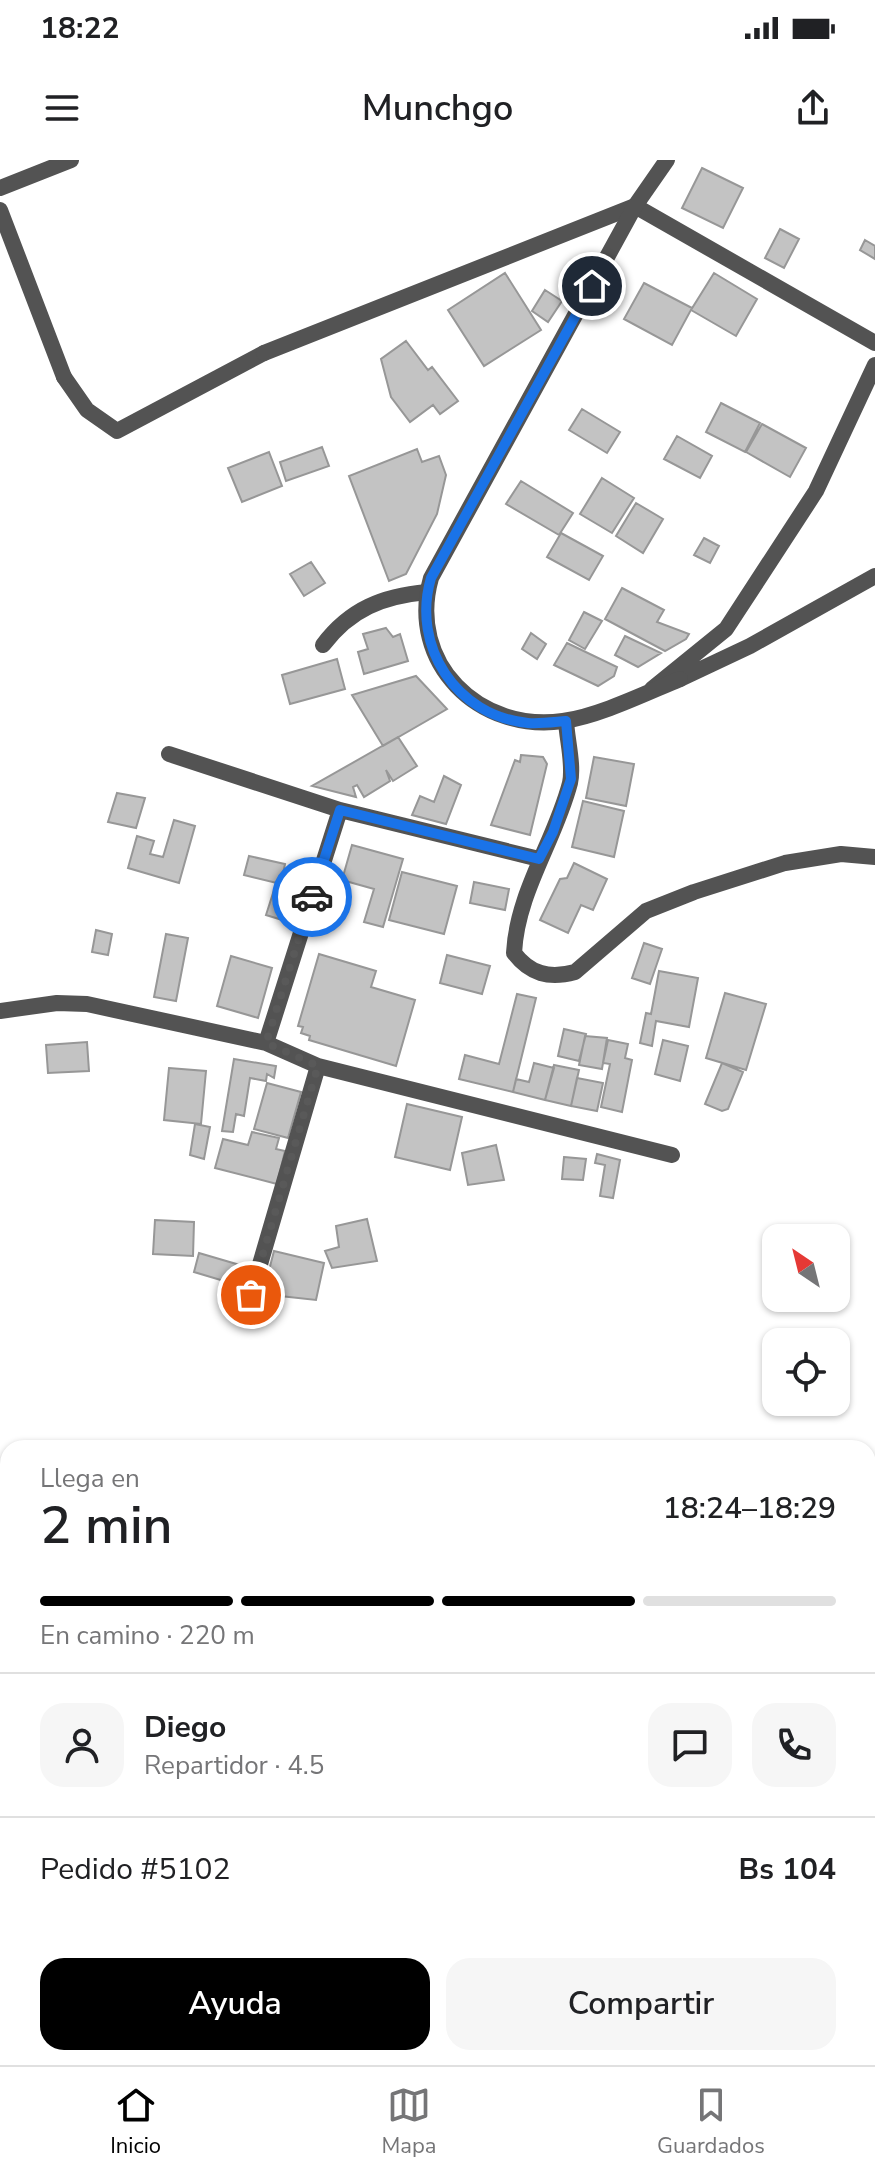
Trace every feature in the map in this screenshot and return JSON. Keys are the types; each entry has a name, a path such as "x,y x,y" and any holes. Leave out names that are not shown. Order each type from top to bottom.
{"street":[{"path":"0,188 71,160"},
{"path":"667,160 635,206 431,578 427,592 427,630 438,664 458,691 501,717 529,723 566,721 680,679 750,646 875,576"},
{"path":"635,206 875,343"},
{"path":"0,210 64,377 87,410 117,431 264,353 635,206"},
{"path":"647,692 726,629 816,491 875,365"},
{"path":"323,645 343,619 358,610 397,595 427,592"},
{"path":"566,721 571,779 553,832 539,859 515,935 514,953 532,971 560,976 586,965 646,911 683,896 785,863 841,854 875,857"},
{"path":"169,754 340,810 539,859"},
{"path":"266,1043 340,810"},
{"path":"0,1011 57,1003 87,1004 266,1043 318,1066 672,1155"},
{"path":"251,1295 318,1066"}],"building":[{"path":"702,168 743,188 723,228 682,208"},
{"path":"780,229 799,239 784,268 765,258"},
{"path":"865,240 875,246 875,259 860,250"},
{"path":"505,273 541,330 484,366 448,310"},
{"path":"714,273 757,299 736,336 691,310"},
{"path":"644,283 692,308 672,345 624,319"},
{"path":"545,290 562,301 548,322 532,311"},
{"path":"406,341 428,370 432,367 458,401 440,414 433,405 410,422 391,397 381,359"},
{"path":"721,403 760,423 745,452 706,432"},
{"path":"582,409 620,432 607,453 569,430"},
{"path":"762,424 806,448 790,477 746,452"},
{"path":"677,436 712,456 700,478 664,459"},
{"path":"322,447 329,466 286,481 280,462"},
{"path":"417,449 422,462 439,456 446,475 437,514 406,574 389,581 349,476"},
{"path":"269,452 282,486 242,502 228,468"},
{"path":"602,478 634,498 612,533 580,514"},
{"path":"521,481 573,513 559,535 506,504"},
{"path":"636,503 663,519 643,553 616,536"},
{"path":"561,533 603,556 589,580 547,557"},
{"path":"704,538 719,546 710,563 694,555"},
{"path":"311,562 325,583 304,596 290,574"},
{"path":"622,588 664,610 657,622 689,634 686,639 665,651 605,619"},
{"path":"584,612 602,621 585,649 569,640"},
{"path":"386,628 393,637 400,634 408,661 364,674 358,652 368,649 363,634"},
{"path":"531,633 546,644 537,659 522,649"},
{"path":"625,636 661,653 638,667 615,655"},
{"path":"567,643 617,667 614,676 598,686 554,665"},
{"path":"337,659 345,689 290,704 282,675"},
{"path":"416,676 447,709 383,746 352,695"},
{"path":"398,737 417,766 393,781 386,770 390,781 364,797 357,785 353,787 356,797 312,786"},
{"path":"521,755 543,757 547,764 530,835 491,825 515,760 520,762"},
{"path":"594,757 634,764 626,806 586,798"},
{"path":"444,776 461,785 446,824 412,815 420,796 434,802"},
{"path":"117,793 145,798 136,828 108,822"},
{"path":"583,801 624,811 614,857 572,847"},
{"path":"174,820 195,826 179,883 128,868 137,836 154,841 150,854 163,857"},
{"path":"352,845 403,859 383,927 364,922 374,889 342,880"},
{"path":"249,856 285,864 281,884 244,875"},
{"path":"574,863 607,879 593,910 581,905 568,933 540,920 560,879 567,878"},
{"path":"402,872 457,886 444,934 389,920"},
{"path":"474,882 509,889 505,910 470,903"},
{"path":"274,890 300,898 292,923 266,915"},
{"path":"96,930 112,934 108,955 92,952"},
{"path":"166,934 188,938 176,1001 154,997"},
{"path":"644,943 662,949 650,984 632,978"},
{"path":"319,954 376,971 371,987 415,1000 396,1066 309,1040 310,1036 301,1033 303,1027 298,1026"},
{"path":"447,955 490,966 482,994 440,983"},
{"path":"231,956 272,968 258,1018 217,1006"},
{"path":"659,971 698,978 689,1027 656,1021 652,1046 640,1043 646,1013 651,1014"},
{"path":"725,993 766,1004 746,1070 706,1058"},
{"path":"517,994 536,998 513,1092 459,1079 465,1055 499,1064"},
{"path":"564,1029 586,1034 579,1061 558,1056"},
{"path":"585,1036 607,1038 602,1069 579,1065"},
{"path":"608,1040 628,1044 625,1058 632,1060 622,1112 601,1107 610,1064 603,1063"},
{"path":"663,1040 688,1046 680,1081 655,1074"},
{"path":"87,1042 89,1071 48,1073 46,1045"},
{"path":"234,1059 276,1066 274,1078 267,1074 266,1081 250,1078 244,1116 236,1114 233,1132 222,1131"},
{"path":"534,1063 554,1068 545,1100 513,1092 516,1079 529,1082"},
{"path":"722,1063 743,1072 728,1109 722,1111 705,1104"},
{"path":"554,1065 579,1070 571,1106 545,1100"},
{"path":"169,1068 206,1071 201,1124 164,1120"},
{"path":"577,1078 603,1083 597,1111 571,1106"},
{"path":"267,1083 301,1092 288,1138 254,1129"},
{"path":"407,1104 462,1117 450,1170 395,1157"},
{"path":"195,1124 210,1127 204,1159 190,1155"},
{"path":"252,1132 279,1138 276,1149 285,1151 277,1184 215,1168 223,1139 248,1145"},
{"path":"496,1145 504,1180 468,1185 462,1153"},
{"path":"597,1154 620,1160 613,1198 600,1196 605,1165 595,1163"},
{"path":"564,1157 586,1159 583,1180 562,1179"},
{"path":"367,1219 377,1261 332,1268 325,1251 339,1247 336,1226"},
{"path":"155,1220 194,1222 193,1256 153,1254"},
{"path":"274,1251 324,1263 316,1300 271,1295 265,1286"},
{"path":"199,1253 250,1268 244,1287 194,1272"}],"way so far":[{"path":"251,1295 318,1066 266,1043 312,897"}],"route":[{"path":"312,897 340,810 539,859 553,832 571,779 566,721 529,723 501,717 458,691 438,664 431,647 427,630 427,592 431,578 592,286"}]}
